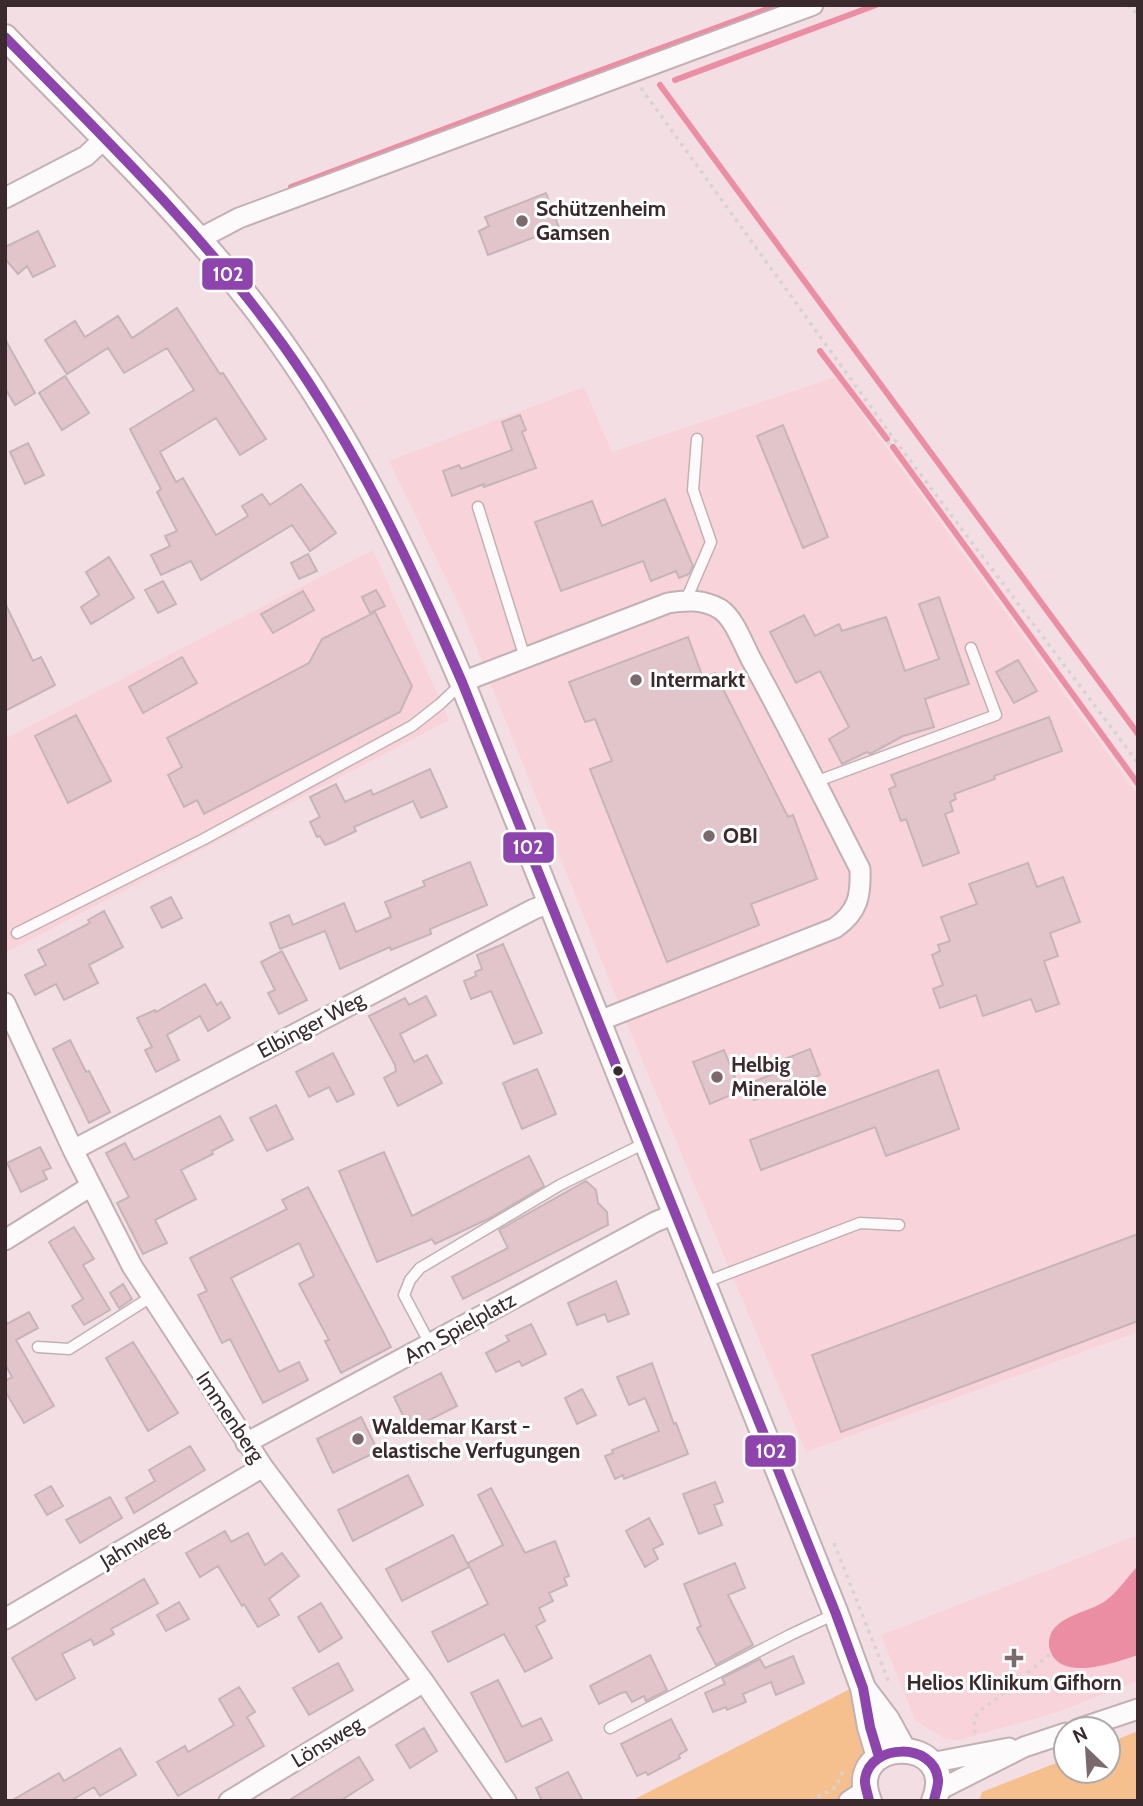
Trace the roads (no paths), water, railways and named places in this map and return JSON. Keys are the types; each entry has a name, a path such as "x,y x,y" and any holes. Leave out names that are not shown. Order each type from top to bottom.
{"street":[{"path":"199,239 239,218 813,5"},
{"path":"5,37 199,239 252,303 341,434 381,508 424,594 462,682 836,1614 863,1688 879,1757"},
{"path":"5,198 86,156 104,139"},
{"path":"462,682 668,603 686,600 703,602 722,610 860,869 861,891 848,919 835,928 599,1021"},
{"name":"Elbinger Weg","path":"72,1150 534,909 551,903"},
{"name":"Immenberg","path":"5,1003 72,1150 151,1297 246,1443 424,1682 506,1801"},
{"path":"5,1240 91,1186"},
{"name":"Am Spielplatz","path":"246,1443 654,1222 675,1214"},
{"name":"Jahnweg","path":"5,1619 263,1467"},
{"name":"Lönsweg","path":"229,1801 424,1682"},
{"path":"863,1688 887,1720 903,1749"},
{"path":"1120,1715 1138,1709"},
{"path":"930,1763 1024,1746 1052,1737"},
{"path":"861,1797 871,1766 879,1757 894,1749 923,1755 935,1771 936,1796 1024,1746"}],"lane":[{"path":"686,600 711,542 693,490 697,439"},
{"path":"478,507 525,658"},
{"path":"815,782 996,715 971,648"},
{"path":"17,933 204,839 412,726 462,682"},
{"path":"430,1345 404,1295 410,1280 420,1268 560,1185 646,1143"},
{"path":"703,1283 860,1223 899,1225"},
{"path":"38,1347 69,1349 151,1297"},
{"path":"610,1728 836,1614"}],"waterway":[{"path":"291,187 778,5"},
{"path":"675,80 876,5"},
{"path":"660,85 1138,734"},
{"path":"820,351 887,439"},
{"path":"893,447 1138,784"}],"place":[{"name":"Schützenheim Gamsen","path":"522,221"},
{"name":"Intermarkt","path":"636,680"},
{"name":"OBI","path":"709,836"},
{"name":"Helbig Mineralöle","path":"717,1077"},
{"name":"Waldemar Karst - elastische Verfugungen","path":"358,1439"},
{"name":"Helios Klinikum Gifhorn","path":"1014,1658"}]}
